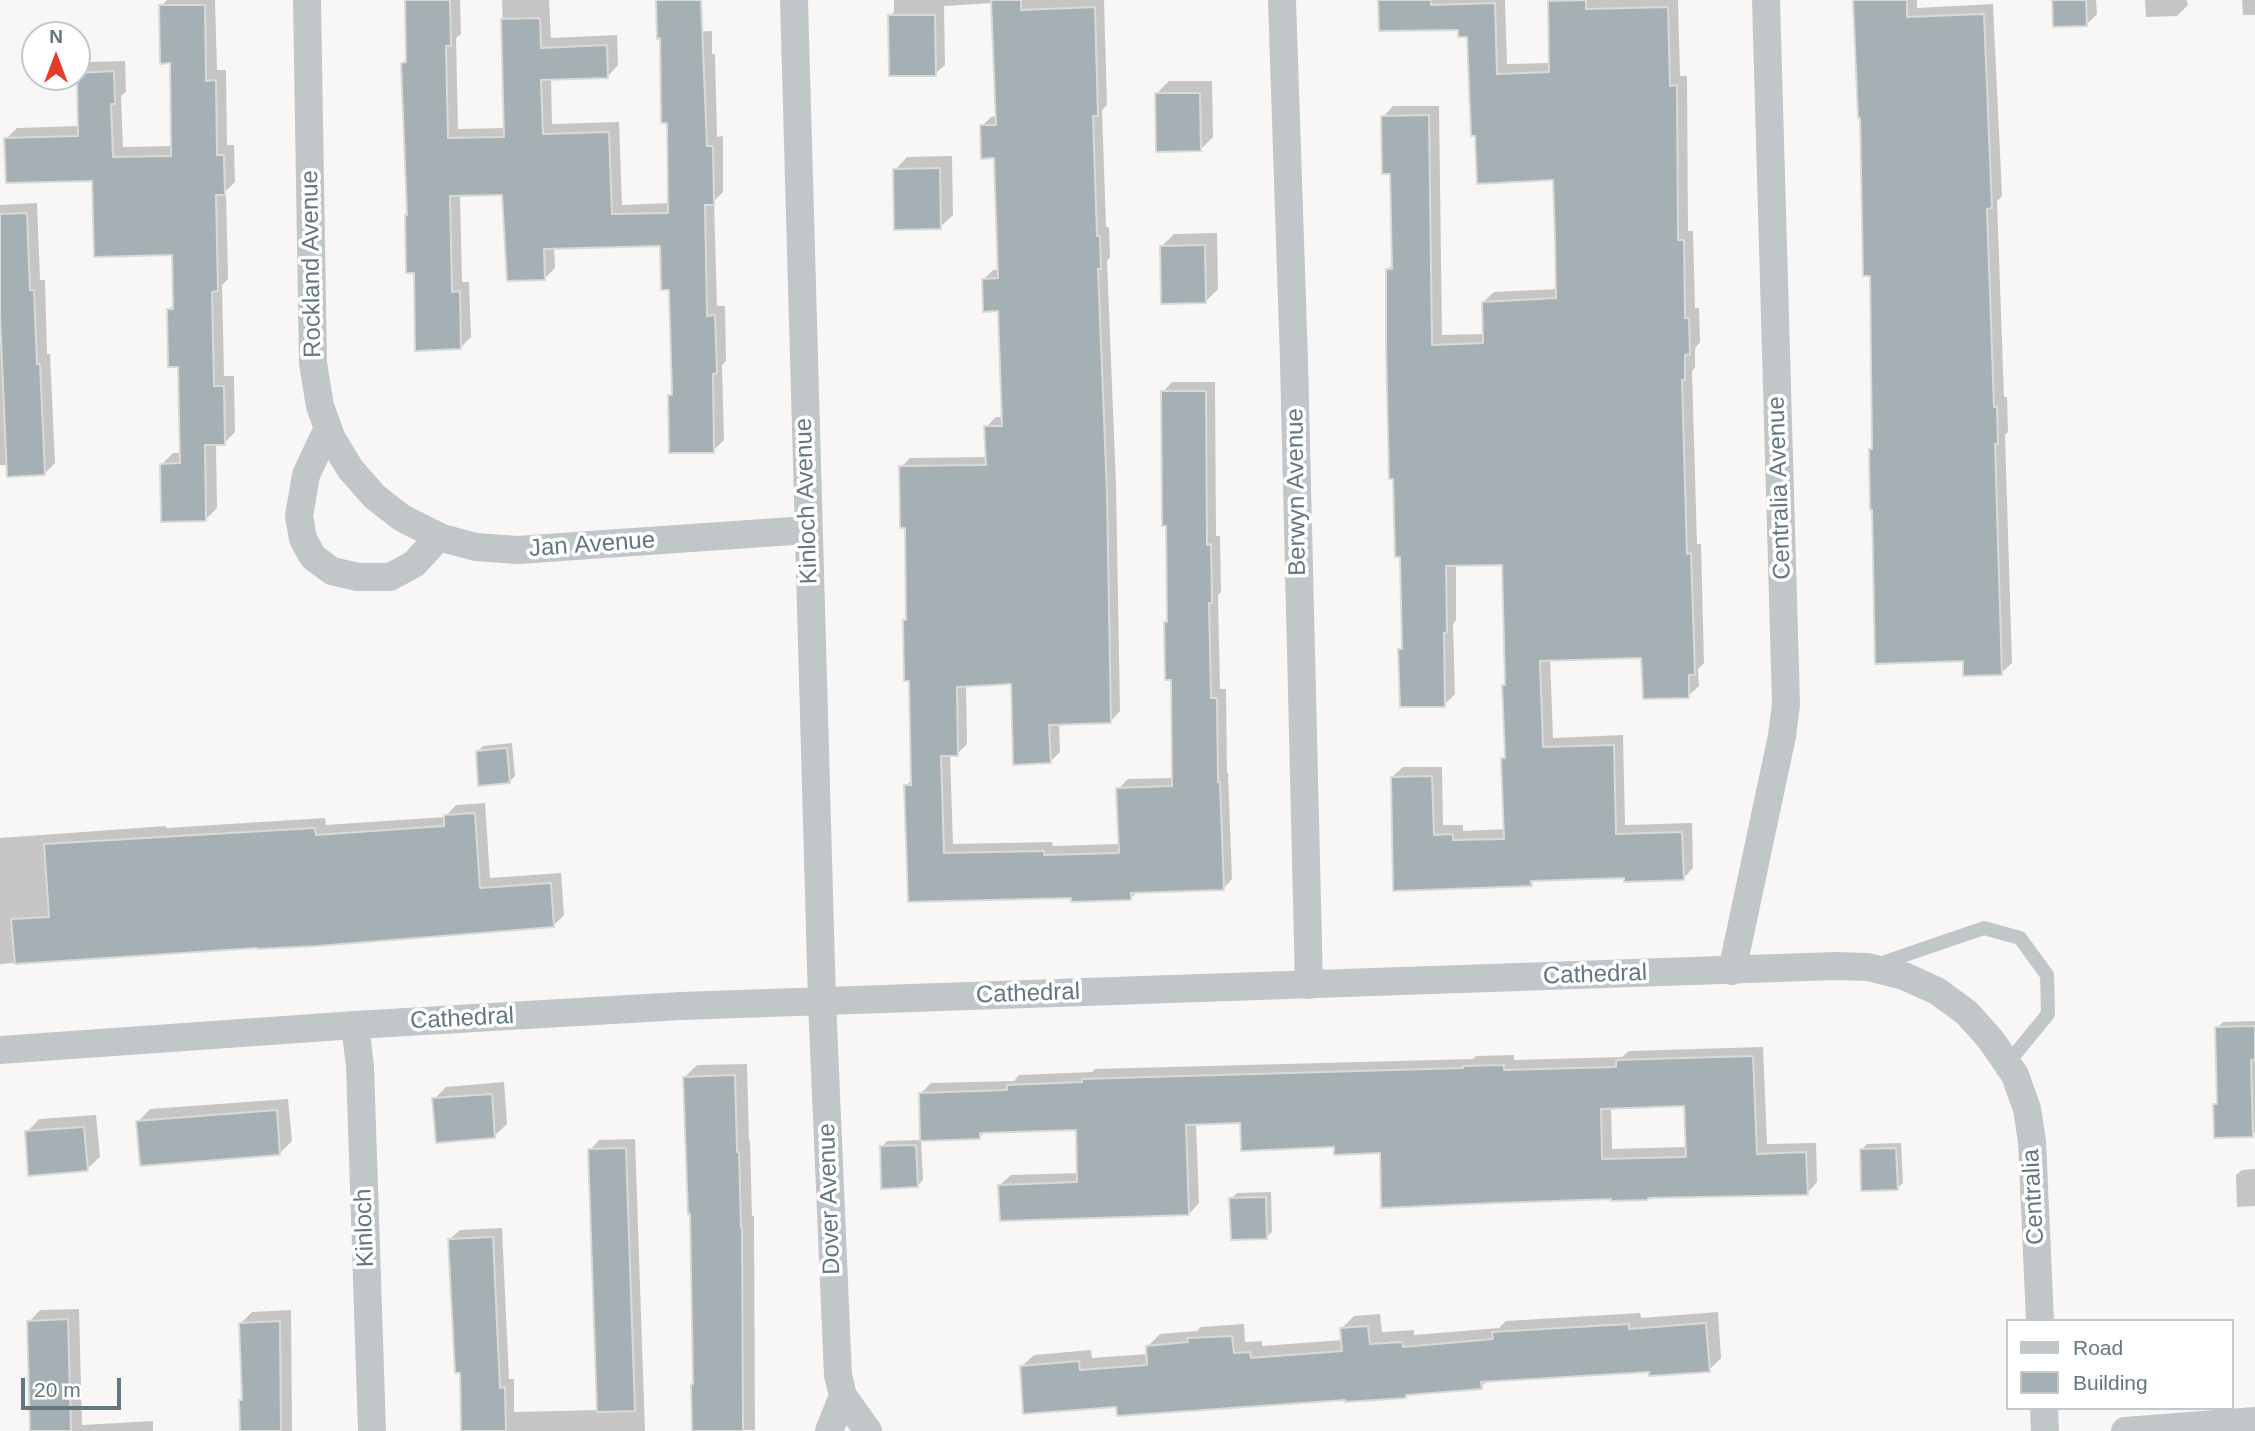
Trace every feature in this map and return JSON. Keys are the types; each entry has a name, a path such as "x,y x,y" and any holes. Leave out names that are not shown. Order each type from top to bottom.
{"street":[{"name":"Rockland Avenue","path":"307,0 313,363 320,406 332,439 351,470 374,496 387,506"},
{"name":"Kinloch Avenue","path":"794,0 822,1001"},
{"name":"Berwyn Avenue","path":"1282,0 1294,360 1309,985"},
{"name":"Centralia Avenue","path":"1732,971 1782,736 1786,704 1766,0"},
{"path":"328,428 306,475 299,516 303,539 313,557 332,571 358,577 390,577 414,565 439,537"},
{"name":"Jan Avenue","path":"387,506 402,518 439,537 476,547 518,550 807,530"},
{"name":"Cathedral","path":"0,1050 681,1006 1836,966 1868,967 1904,976 1937,991 1967,1013 1992,1040 2011,1070"},
{"name":"Dover Avenue","path":"822,1001 838,1375 843,1396 868,1431"},
{"name":"Kinloch","path":"355,1025 360,1066 372,1431"},
{"name":"Centralia","path":"2011,1070 2027,1109 2032,1141 2040,1319"},
{"path":"829,1431 843,1396"},
{"path":"2044,1410 2045,1431"},
{"path":"2125,1431 2255,1421"}],"lane":[{"path":"1868,967 1984,928 2020,938 2047,975 2048,1014 2011,1070"}],"building":[{"path":"405,0 450,0 451,46 446,46 448,138 504,137 501,19 540,18 541,48 607,45 608,78 541,80 543,134 609,132 612,214 668,213 667,123 661,123 660,38 657,39 656,0 701,0 707,146 713,146 714,205 705,205 707,316 715,315 717,373 713,374 714,453 669,453 668,395 672,395 669,290 661,290 660,246 544,249 545,280 507,281 502,195 450,196 452,292 460,291 461,349 415,351 414,273 406,273 407,215 401,63 406,62"},
{"path":"991,0 1021,0 1021,10 1095,7 1098,116 1093,116 1097,236 1100,236 1101,269 1098,269 1107,494 1111,723 1049,725 1051,763 1013,765 1011,684 957,687 958,756 941,756 944,853 1119,853 1116,788 1172,786 1171,680 1165,680 1166,526 1162,526 1161,391 1206,391 1207,545 1211,544 1212,603 1209,603 1211,698 1217,698 1224,890 1131,893 1131,900 1071,902 1071,898 908,902 904,785 911,785 909,681 904,681 905,528 900,528 899,466 986,465 984,426 1002,426 998,311 983,312 982,279 998,278 994,158 981,159 980,125 996,125"},
{"path":"1378,0 1431,0 1431,5 1495,3 1497,74 1549,72 1548,1 1586,0 1586,9 1668,7 1670,86 1677,85 1678,240 1684,240 1685,318 1689,318 1690,354 1685,355 1685,380 1682,380 1687,554 1691,553 1695,675 1689,675 1689,698 1643,699 1641,658 1540,661 1543,747 1614,745 1616,834 1682,832 1684,880 1624,882 1624,878 1531,881 1532,886 1393,891 1391,777 1432,776 1434,835 1453,834 1453,840 1504,839 1501,758 1505,758 1502,685 1505,685 1502,565 1446,566 1445,707 1400,707 1400,557 1395,557 1393,479 1389,479 1386,346 1386,269 1392,269 1390,174 1382,174 1381,116 1429,115 1432,345 1483,343 1482,302 1556,298 1555,237 1553,180 1477,184 1475,136 1471,136 1467,37 1458,37 1458,30 1379,31"},
{"path":"1853,0 1907,0 1907,17 1984,14 1992,208 1987,209 1994,407 1997,407 1998,444 1995,444 2002,675 1963,676 1963,661 1875,664 1869,449 1872,449 1870,276 1863,276 1860,118"},
{"path":"2052,0 2086,0 2087,26 2053,27"},
{"path":"159,5 205,5 206,81 216,80 217,155 224,155 225,195 216,195 218,291 212,292 214,386 224,386 225,445 205,445 206,521 161,522 160,464 180,463 178,367 168,367 167,309 173,309 172,255 94,257 92,181 6,183 4,138 78,136 77,91 91,91 91,72 114,71 115,104 111,104 113,157 171,156 170,63 160,64"},
{"path":"888,15 935,15 936,76 889,76"},
{"path":"1155,93 1200,93 1201,151 1156,152"},
{"path":"940,168 941,229 894,230 893,169"},
{"path":"27,213 30,290 34,290 37,364 40,364 45,475 7,477 0,317 0,214"},
{"path":"1205,245 1206,303 1161,304 1160,246"},
{"path":"507,748 510,783 478,786 476,751"},
{"path":"475,813 480,888 551,883 554,927 317,946 15,964 11,919 49,917 44,844 315,828 316,835 444,826 444,815"},
{"path":"2255,1026 2255,1060 2251,1060 2253,1137 2214,1138 2213,1104 2217,1104 2215,1027"},
{"path":"1753,1056 1757,1154 1806,1152 1808,1195 1381,1208 1380,1153 1334,1155 1334,1147 1241,1151 1240,1123 1186,1125 1189,1215 1000,1221 998,1185 1077,1182 1076,1130 980,1133 980,1139 920,1141 919,1093 1007,1090 1007,1085 1082,1082 1082,1079 1504,1065 1504,1070 1616,1067 1616,1060","holes":["1684,1106 1686,1157 1602,1159 1601,1109"]},
{"path":"735,1075 742,1228 743,1431 692,1431 690,1214 683,1077"},
{"path":"492,1094 495,1138 436,1143 432,1098"},
{"path":"277,1110 280,1155 140,1166 136,1121"},
{"path":"84,1127 88,1171 28,1176 25,1131"},
{"path":"916,1145 918,1187 881,1189 880,1146"},
{"path":"626,1148 635,1411 597,1412 588,1149"},
{"path":"1896,1148 1898,1190 1861,1191 1860,1149"},
{"path":"1266,1197 1267,1239 1231,1240 1229,1198"},
{"path":"493,1237 500,1388 505,1387 506,1431 461,1431 460,1373 455,1373 448,1239"},
{"path":"68,1319 71,1431 30,1431 27,1321"},
{"path":"280,1321 281,1431 240,1431 239,1400 242,1400 239,1323"},
{"path":"1706,1323 1710,1372 1649,1376 1649,1372 1481,1382 1482,1389 1406,1395 1406,1398 1117,1416 1116,1407 1023,1414 1020,1366 1079,1361 1080,1370 1147,1365 1146,1346 1188,1342 1187,1338 1232,1336 1234,1353 1250,1352 1251,1358 1342,1351 1340,1328 1368,1326 1370,1344 1402,1342 1403,1347 1493,1339 1492,1332 1629,1324 1629,1329"}]}
